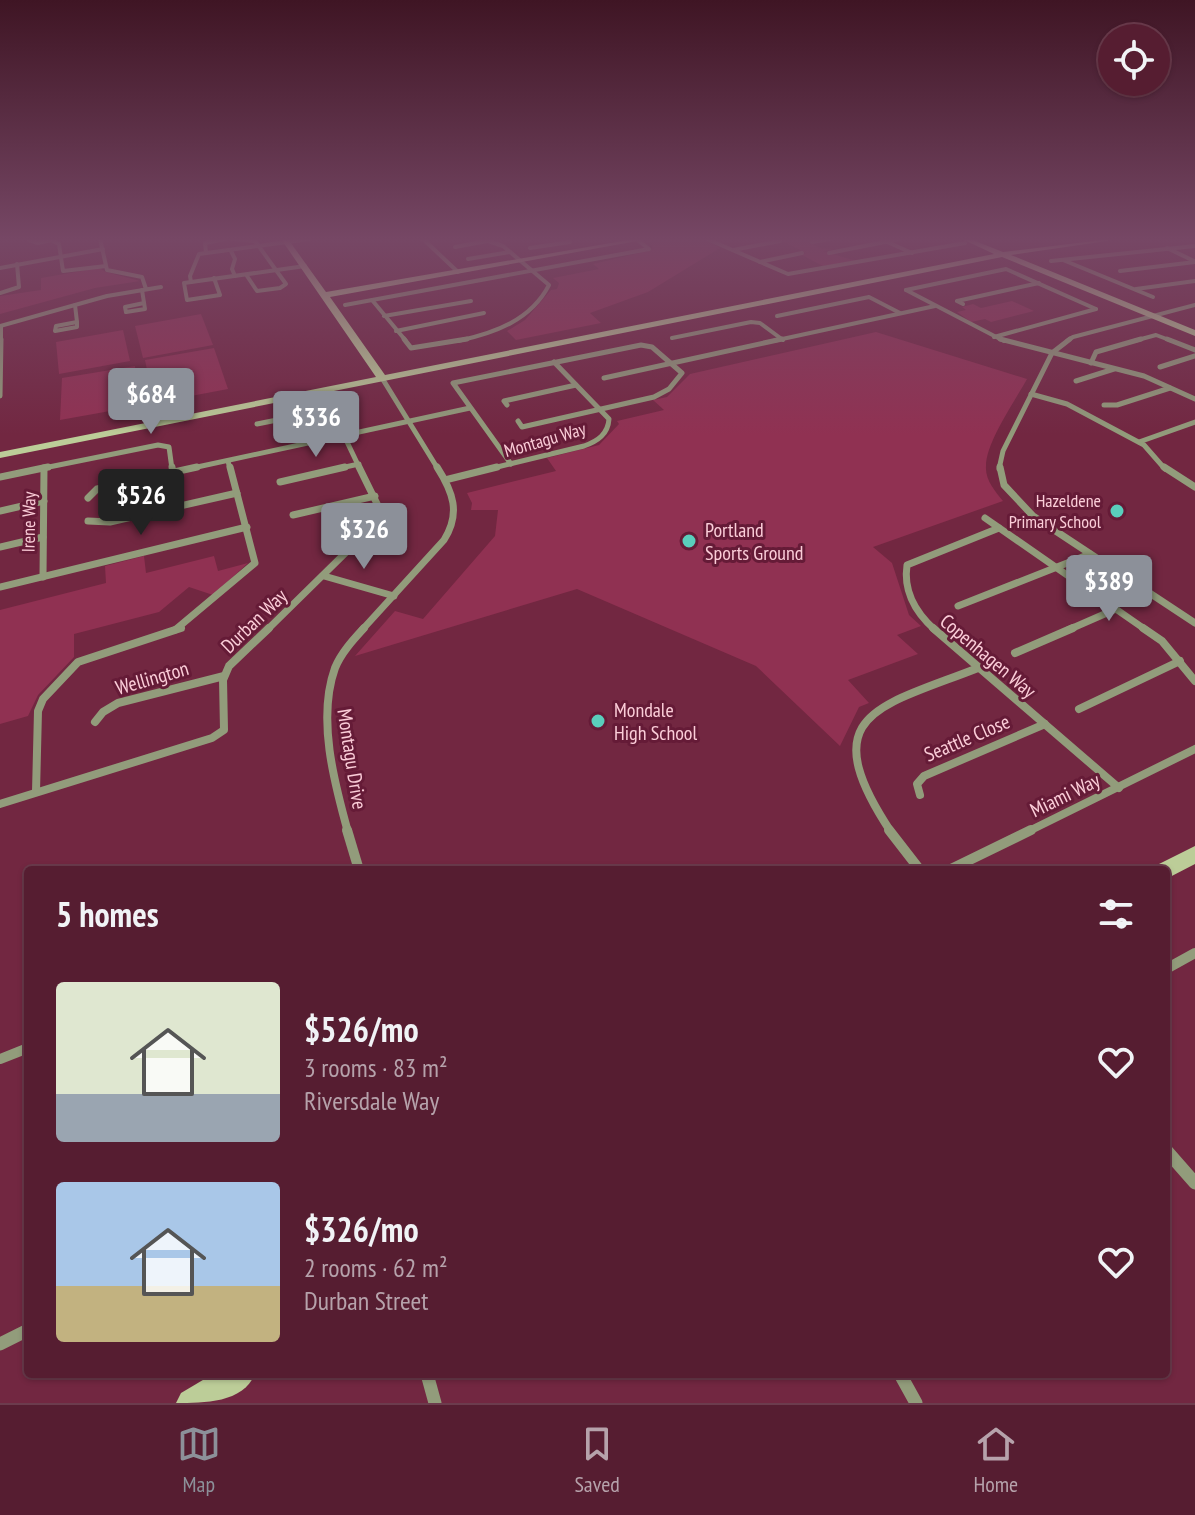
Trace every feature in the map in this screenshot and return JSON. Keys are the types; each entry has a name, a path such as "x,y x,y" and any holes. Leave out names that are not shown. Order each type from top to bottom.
{"main road":[{"path":"332,304 381,376"},
{"path":"0,455 739,304"},
{"path":"1131,304 1195,331"},
{"path":"0,448 381,376"},
{"path":"1170,868 1195,854"},
{"path":"191,1403 234,1378"}],"street":[{"path":"375,304 411,348 496,332 519,322 535,304"},
{"path":"384,316 451,304"},
{"path":"777,316 832,304"},
{"path":"882,304 901,314"},
{"path":"932,304 994,337 1147,377 1195,399"},
{"path":"994,337 1096,309 1086,304"},
{"path":"0,396 1,326 75,305 77,322"},
{"path":"1195,305 1073,337 1052,353 999,462 1001,478 1010,494 1033,516 1195,623"},
{"path":"604,378 935,306"},
{"path":"396,331 484,313"},
{"path":"672,338 751,322 760,323 783,340"},
{"path":"1091,363 1096,352 1156,335 1195,350"},
{"path":"453,383 643,345 652,347 680,370 681,376 665,392 522,427 518,421"},
{"path":"1160,367 1195,356"},
{"name":"Montagu Way","path":"445,480 595,442 610,425 599,409 554,362"},
{"path":"1076,381 1115,369"},
{"name":"Montagu Drive","path":"358,866 338,785 327,709 336,666 344,652 450,529 455,504 445,480 381,376"},
{"path":"447,378 511,464"},
{"path":"507,405 504,401 576,385"},
{"path":"1104,405 1117,405 1171,388"},
{"path":"1031,394 1067,404 1139,442 1167,471 1195,487"},
{"path":"293,515 375,496 326,398"},
{"path":"88,498 97,489 470,408"},
{"path":"257,424 332,409"},
{"path":"1139,442 1195,422"},
{"path":"0,477 162,445 169,447 173,473"},
{"path":"36,792 37,720 43,699 70,668 83,659 173,632 189,623 255,563 228,461"},
{"path":"280,482 359,464"},
{"name":"Irene Way","path":"43,577 44,468"},
{"path":"88,521 110,522 237,493"},
{"name":"Durban Way","path":"0,804 220,734 225,721 224,676 229,666 381,521 383,512 375,496"},
{"path":"0,511 44,501"},
{"path":"985,518 1162,641 1195,681"},
{"path":"0,587 247,527"},
{"name":"Copenhagen Way","path":"999,528 916,559 904,569 917,614 1119,788"},
{"path":"0,547 43,537"},
{"path":"958,606 1090,554"},
{"path":"324,576 394,596"},
{"path":"1015,653 1116,609"},
{"path":"1079,709 1180,661"},
{"path":"917,866 878,813 855,755 855,738 868,716 880,707 978,668"},
{"name":"Wellington","path":"95,722 103,712 118,703 224,676"},
{"name":"Seattle Close","path":"920,795 917,784 924,776 1045,724"},
{"name":"Miami Way","path":"957,866 1195,749"},
{"path":"1170,967 1195,953"},
{"path":"0,1059 24,1050"},
{"path":"1170,1155 1195,1183"},
{"path":"0,1344 24,1332"},
{"path":"428,1378 434,1403"},
{"path":"902,1378 916,1403"}],"shaded area":[{"path":"0,304 35,304 0,314"},
{"path":"538,304 614,304 590,313 601,323 516,340 507,331 525,320"},
{"path":"971,304 981,308 1020,304 1034,311 991,322 985,319 971,322 957,312 966,310 962,307"},
{"path":"201,314 213,345 143,358 135,326"},
{"path":"123,330 130,361 59,374 56,342"},
{"name":"Portland Sports Ground","path":"876,332 1027,379 987,456 987,476 1003,501 873,547 892,563 909,615 921,626 897,635 918,654 848,680 869,703 859,707 840,746 756,666 577,589 355,656 395,611 423,619 495,536 498,510 471,510 472,503 467,493 556,471 547,458 599,445 619,424 617,421 664,410 653,400 667,397 690,374"},
{"path":"214,348 228,389 154,403 145,360"},
{"path":"135,366 138,406 60,420 62,378"},
{"path":"144,556 146,573 214,556 218,571 248,563 213,595 189,587 159,612 74,634 74,657 38,695 28,716 0,724 0,610 106,583 105,566"}],"place":[{"name":"Hazeldene Primary School","path":"1117,511"},
{"name":"Portland Sports Ground","path":"689,541"},
{"name":"Mondale High School","path":"598,721"}]}
